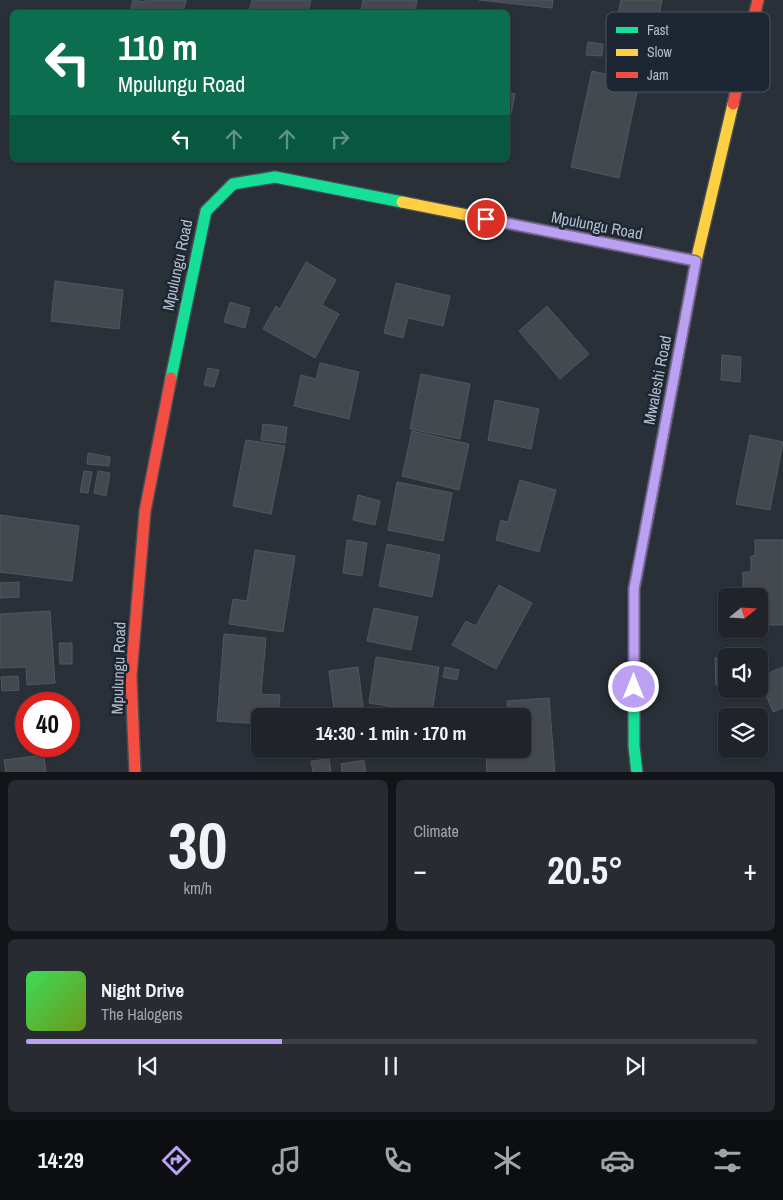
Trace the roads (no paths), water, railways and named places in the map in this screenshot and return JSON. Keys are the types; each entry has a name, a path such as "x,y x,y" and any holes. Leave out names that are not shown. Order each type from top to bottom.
{"street":[{"name":"Mwaleshi Road","path":"637,772 634,746 634,589 696,261 736,92"},
{"name":"Mpulungu Road","path":"135,772 131,676 145,512 178,341 206,211 233,184 275,177 696,261"}]}
